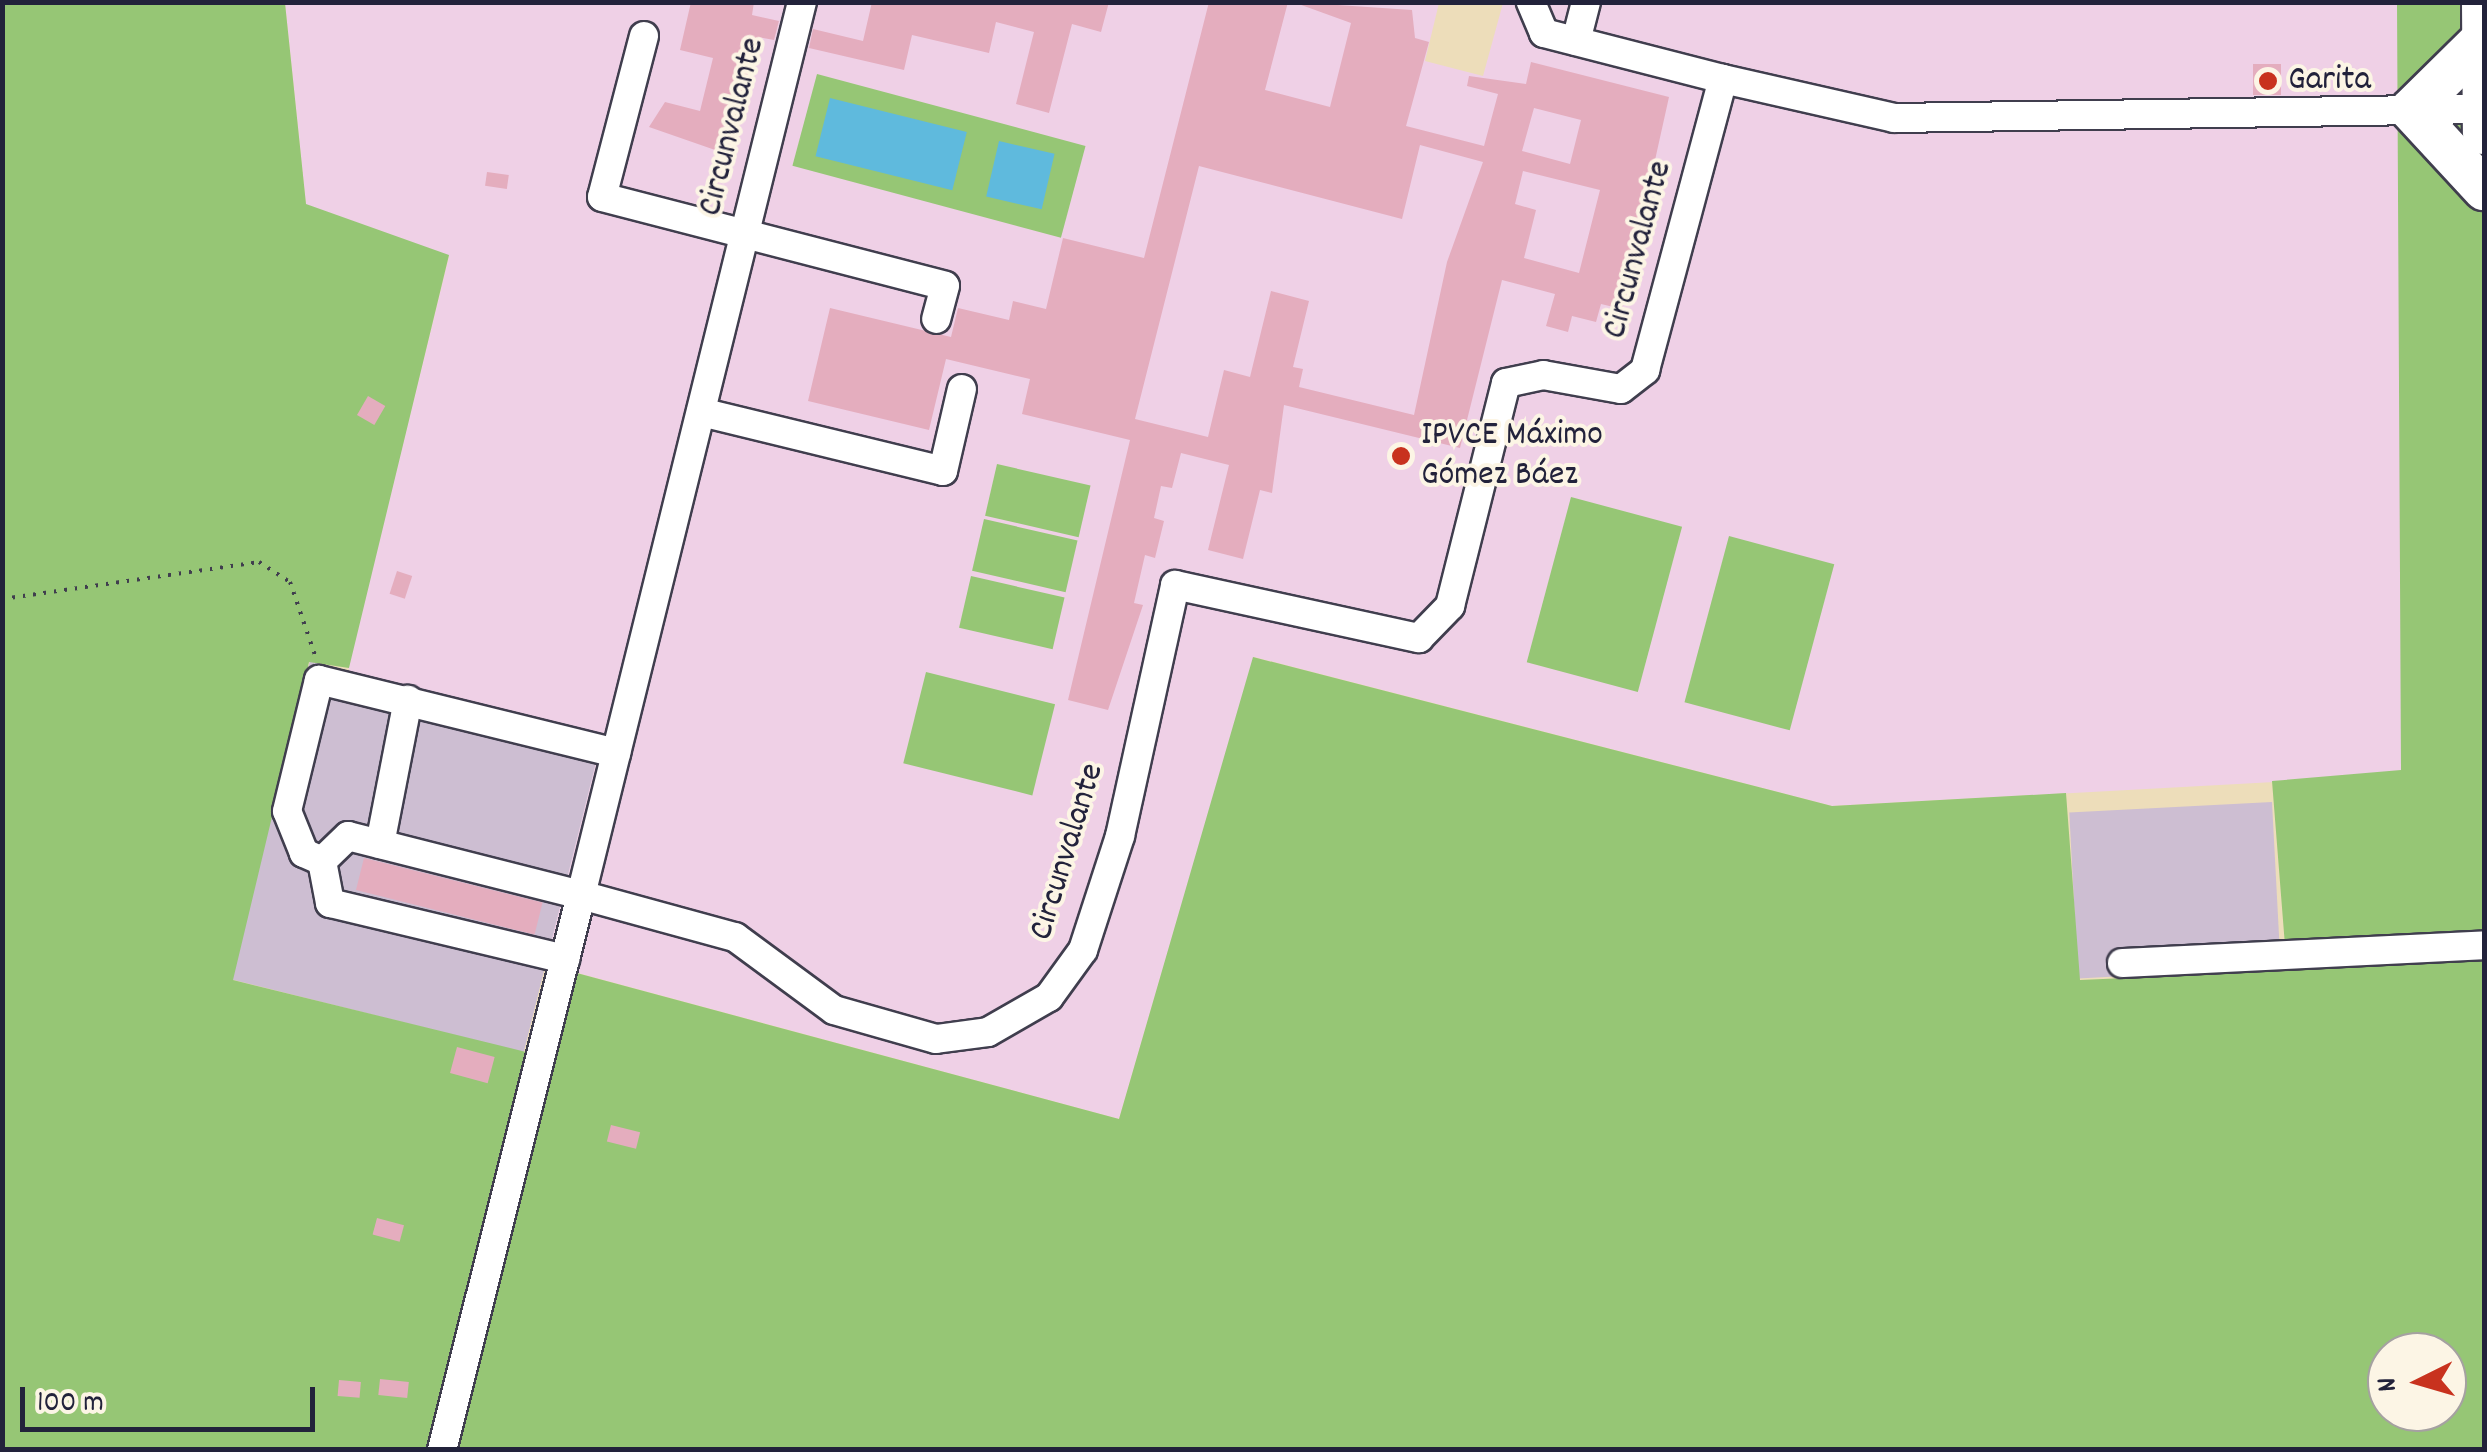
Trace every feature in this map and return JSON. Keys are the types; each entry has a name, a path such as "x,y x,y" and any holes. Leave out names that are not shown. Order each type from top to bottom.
{"highway":[{"path":"2482,22 2484,133"},
{"path":"2482,22 2412,110 2484,189"}],"street":[{"name":"Circunvalante","path":"802,2 581,894 735,937 834,1010 894,1030 936,1038 988,1032 1049,997 1084,950 1120,836 1174,584 1405,639 1443,620 1506,383 1543,375 1621,389 1646,370 1723,79"},
{"path":"1531,2 1536,28 1723,79 1894,118 2484,109"},
{"path":"1576,40 1586,2"},
{"path":"644,36 602,197 945,286 936,319"},
{"path":"701,412 942,471 962,389"},
{"path":"322,861 304,853 287,811 319,680 616,753"},
{"path":"380,844 408,700"},
{"path":"322,861 348,836 581,894 442,1450"},
{"path":"322,861 330,902 565,959"},
{"path":"2122,964 2484,946"}],"path":[{"path":"2,599 259,562 290,582 319,680"}],"shaded area":[{"name":"IPVCE Máximo Gómez Báez","path":"285,3 1439,3 1425,61 1483,76 1503,3 2398,3 2405,775 1832,806 1254,657 1119,1119 548,965 348,668 449,256 306,205"},
{"path":"310,661 603,734 524,1052 231,979"},
{"path":"2272,802 2281,968 2078,978 2069,813"}],"green space":[{"path":"3,3 285,3 306,204 449,255 349,668 309,662 233,980 526,1052 547,965 1119,1119 1253,657 1832,806 2066,793 2080,980 2287,971 2272,781 2401,770 2397,3 2484,3 2484,1449 3,1450"},
{"path":"817,74 1086,146 1061,238 792,166"},
{"path":"997,464 1091,486 1079,537 985,516"},
{"path":"1571,497 1682,527 1638,692 1527,662"},
{"path":"984,519 1078,541 1066,592 972,571"},
{"path":"1729,536 1834,564 1790,730 1684,702"},
{"path":"971,576 1065,598 1053,649 959,628"},
{"path":"926,672 1055,704 1032,795 903,763"}],"water":[{"path":"830,98 967,132 952,190 815,156"},
{"path":"999,141 1055,154 1042,209 986,197"}],"building":[{"path":"691,2 754,2 752,15 779,21 774,40 758,37 739,119 726,116 718,151 649,127 665,102 700,111 713,58 680,50"},
{"path":"872,2 1109,2 1101,32 1072,24 1049,113 1016,104 1034,32 996,22 989,53 912,35 904,70 809,48 813,29 863,41"},
{"path":"1209,2 1288,2 1265,90 1330,107 1351,23 1293,2 1412,10 1415,38 1429,42 1406,126 1484,146 1498,94 1467,86 1469,76 1526,84 1531,62 1669,97 1622,309 1601,304 1596,322 1572,316 1568,332 1546,326 1555,294 1502,280 1460,448 1284,405 1272,493 1260,490 1243,559 1208,550 1229,465 1181,453 1172,488 1161,486 1154,518 1164,521 1155,558 1145,555 1134,603 1143,605 1108,710 1068,700 1130,440 1022,414 1030,379 946,359 929,430 808,401 830,308 951,337 958,308 1009,320 1013,301 1046,309 1063,238 1144,258","holes":["1534,108 1581,120 1570,164 1522,151","1420,145 1483,162 1447,262 1414,415 1299,387 1303,369 1293,367 1309,301 1271,291 1250,377 1224,370 1208,437 1135,419 1199,166 1402,219","1523,171 1600,190 1579,273 1524,258 1536,210 1515,204"]},
{"name":"Garita","path":"2253,64 2281,64 2281,95 2253,95"},
{"path":"487,172 509,175 507,189 485,186"},
{"path":"368,396 385,406 374,425 357,415"},
{"path":"397,571 412,576 405,599 390,594"},
{"path":"364,858 543,903 535,935 356,890"},
{"path":"457,1047 495,1057 488,1083 450,1073"},
{"path":"611,1125 640,1132 636,1149 607,1141"},
{"path":"377,1218 404,1225 400,1242 373,1234"},
{"path":"380,1379 409,1382 407,1398 378,1395"},
{"path":"339,1380 361,1382 360,1398 338,1396"}],"place":[{"name":"Garita","path":"2268,81"},
{"name":"IPVCE Máximo Gómez Báez","path":"1401,456"}]}
